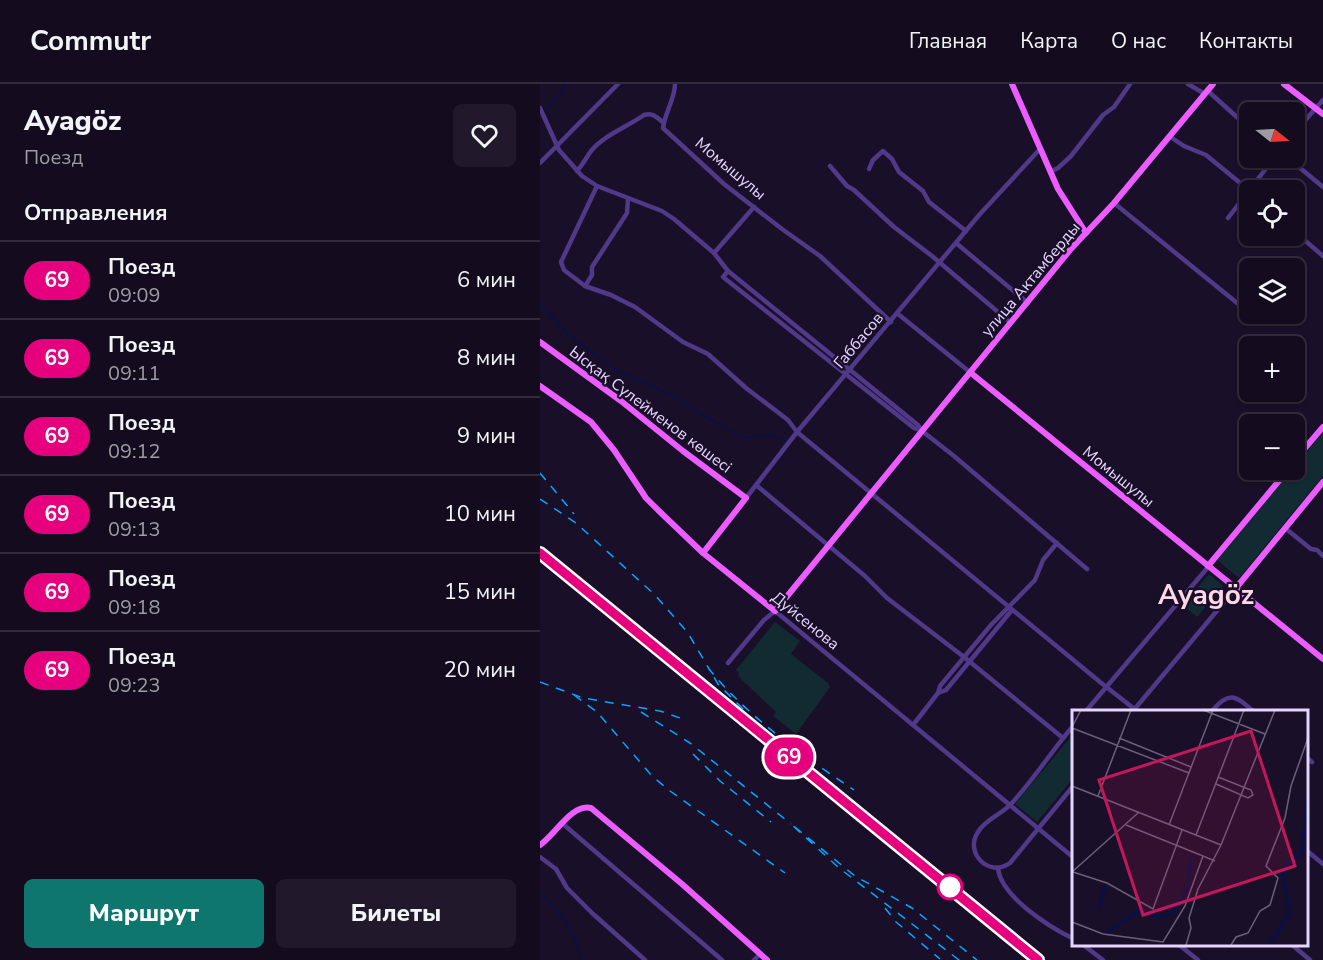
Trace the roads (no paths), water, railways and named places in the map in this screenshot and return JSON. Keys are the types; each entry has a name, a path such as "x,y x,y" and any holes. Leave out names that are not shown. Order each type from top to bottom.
{"main road":[{"path":"1012,84 1058,189 1086,233"},
{"name":"улица Актамберды","path":"775,611 1011,323 1213,84"},
{"path":"1284,84 1323,114"},
{"name":"Ысқақ Сүлейменов көшесі","path":"540,342 621,401 683,452 746,498"},
{"name":"Момышулы","path":"971,373 1323,659"},
{"name":"Дуйсенова","path":"540,386 591,422 614,450 646,498 704,553 775,611"},
{"path":"1305,448 1323,427"},
{"path":"1209,566 1280,480"},
{"path":"1236,588 1323,482"},
{"name":"Габбасов","path":"704,553 746,498"},
{"path":"540,846 574,810 582,806 595,810 767,960"}],"street":[{"path":"540,163 618,84"},
{"path":"577,171 587,161 590,152 602,141 644,115 654,116 664,125 669,103 675,93 675,84"},
{"path":"1050,172 1071,156 1103,115 1114,107 1130,84"},
{"path":"1188,84 1206,92 1239,120"},
{"path":"1305,120 1323,100"},
{"path":"542,112 556,145 577,171 597,186 662,211 674,219 714,253 728,271 849,373"},
{"name":"Момышулы","path":"664,125 724,184 820,256 891,322"},
{"path":"1169,136 1184,146 1206,155 1239,182"},
{"name":"Габбасов","path":"746,498 797,432 849,373 939,263 1040,149"},
{"path":"868,170 878,154 883,151 888,154 899,172 923,192 929,202 966,231"},
{"path":"830,165 847,186 1011,323"},
{"path":"1257,180 1266,168"},
{"path":"1300,168 1323,187"},
{"path":"597,186 561,261 564,270 585,286 635,307 683,342 708,354 746,388 788,420 797,432 871,494 1135,710 1236,588"},
{"path":"585,286 592,275 592,267 627,213 628,199"},
{"path":"1114,203 1239,305"},
{"path":"1228,218 1239,203"},
{"path":"714,253 754,207"},
{"path":"1305,240 1323,256"},
{"path":"956,243 1028,303"},
{"path":"728,271 723,277 918,424 922,431 1087,568"},
{"name":"Момышулы","path":"898,314 971,373"},
{"path":"756,485 865,576 887,598 1063,738"},
{"path":"1285,528 1323,556"},
{"path":"938,693 946,690 1036,578 1043,560 1057,543"},
{"path":"1087,710 1209,566"},
{"path":"913,725 964,657 1010,609"},
{"path":"728,663 764,620 775,611"},
{"name":"Дуйсенова","path":"775,611 1072,856"},
{"path":"1213,710 1228,697 1232,697 1238,698 1252,710"},
{"path":"1072,727 1011,804 982,826 975,837 974,844 974,851 982,864 998,868 1010,863 1072,787"},
{"path":"1308,759 1312,762"},
{"path":"563,824 722,960"},
{"path":"1308,852 1323,864"},
{"path":"540,857 556,869 567,888 592,913 645,960"},
{"path":"998,868 999,876 1005,887 1016,899 1036,916 1072,938"},
{"path":"1083,945 1103,960"},
{"path":"1179,945 1198,960"},
{"path":"1292,945 1310,960"},
{"path":"754,960 760,954"}],"waterway":[{"path":"544,113 563,90 565,84"},
{"path":"540,303 567,333 612,368 680,399 698,412 746,438 771,434 786,442"},
{"path":"540,894 555,908 566,923 582,960"}],"railway":[{"path":"540,473 574,514"},
{"path":"540,499 576,523 655,595 688,633 709,669"},
{"path":"540,553 1038,960"},
{"path":"743,709 718,684 709,669 724,687 758,719 854,790"},
{"path":"540,682 583,698 660,711 683,719"},
{"path":"574,695 597,712 652,776 785,873"},
{"path":"641,712 690,743 791,824"},
{"path":"693,754 720,781 771,822"},
{"path":"959,960 839,868 791,824 855,876 912,908 977,960"},
{"path":"885,908 896,922 940,959"}],"train":[{"name":"69","path":"540,553 1038,960"}],"district":[{"name":"Ayagöz","path":"1206,594"}]}
